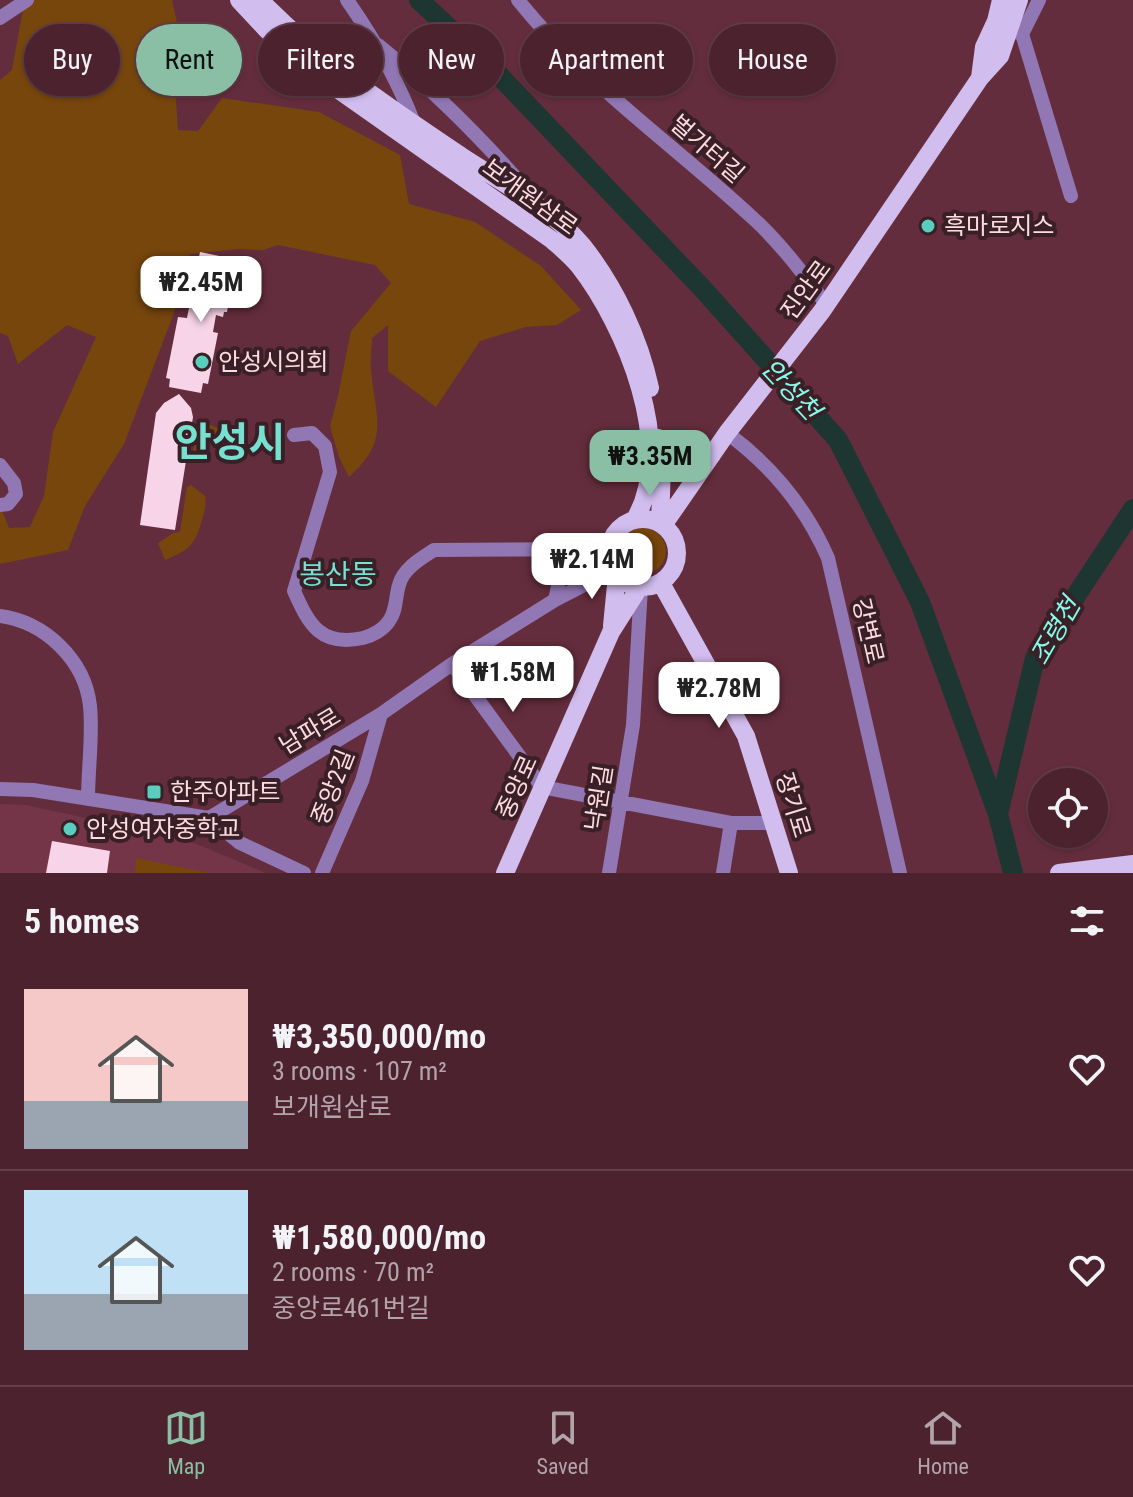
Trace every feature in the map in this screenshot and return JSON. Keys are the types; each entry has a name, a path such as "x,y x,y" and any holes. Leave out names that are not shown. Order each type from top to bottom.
{"main road":[{"name":"보개원삼로","path":"239,0 313,72 552,240 578,265 607,311 641,391 650,442 643,505 635,519"},
{"name":"보개원삼로","path":"260,0 283,24"},
{"name":"진안로","path":"980,78 984,47 996,21 1001,0"},
{"name":"진안로","path":"662,524 824,307 980,78 1000,56 1016,32 1019,0"},
{"name":"보개원삼로","path":"376,96 546,212 581,245 607,282 644,360 662,466 662,524"},
{"path":"658,438 678,456 693,460 712,455"},
{"path":"645,518 662,524 677,544 675,566 661,583 640,587 628,583 615,572 609,549 612,537 619,527 635,519 645,518"},
{"name":"중앙로","path":"611,632 615,572"},
{"name":"장기로","path":"661,583 746,736 789,873"},
{"name":"중앙로","path":"505,873 611,632 640,587"},
{"path":"1059,873 1132,863"}],"street":[{"path":"0,18 27,0"},
{"path":"347,0 364,24"},
{"name":"벌가터길","path":"518,0 542,30 785,250 824,307"},
{"path":"1039,0 1016,32 1071,196"},
{"path":"383,49 498,157 546,212"},
{"path":"383,55 405,99 425,151"},
{"name":"강변로","path":"733,426 814,527 828,558 900,873"},
{"path":"294,435 312,433 325,446 330,472 294,591 307,619 323,636 348,641 370,636 388,623 396,605 399,583 412,565 434,550 609,549"},
{"path":"0,465 14,483 16,494 8,504 0,505"},
{"path":"539,549 557,563 560,571 555,600"},
{"name":"남파로","path":"209,818 381,714 452,664 555,600 615,572"},
{"name":"낙원길","path":"609,873 633,725 640,587"},
{"path":"0,616 13,618 42,631 62,647 82,674 90,706 88,799"},
{"path":"452,664 542,787 731,823 775,823"},
{"name":"중앙2길","path":"322,873 362,781 381,714"},
{"path":"0,789 33,790 209,818 240,843 304,873"},
{"path":"723,873 731,823"}],"shaded area":[{"path":"30,0 172,0 177,24 136,24 136,96 176,96 178,130 198,131 222,98 319,112 400,155 409,204 475,222 541,266 581,310 557,325 526,327 480,341 436,407 388,371 388,325 372,338 371,365 377,415 375,439 371,451 349,477 330,426 351,331 391,283 375,265 278,245 263,250 190,254 177,305 124,444 85,506 68,550 0,564 0,505 9,528 30,527 44,496 53,432 96,337 67,325 18,364 8,336 0,333 0,80 12,70 24,4"},
{"path":"202,421 224,431 222,438 208,442 193,453 198,425"},
{"path":"191,485 205,496 205,509 198,531 189,547 165,560 158,543 180,532 187,487"},
{"path":"643,528 659,535 666,551 659,567 643,574 627,567 620,551 627,535"},
{"name":"안성여자중학교","path":"0,804 26,805 187,840 266,873 0,873"},
{"path":"136,858 210,873 135,873"}],"building":[{"path":"200,252 234,259 233,264 236,265 227,312 223,317 216,315 213,332 218,333 208,384 203,383 201,393 169,387 170,379 166,378 178,317 187,318"},
{"path":"179,394 191,408 193,417 175,530 140,525 156,413 164,403"},
{"path":"52,841 110,851 107,873 46,873"}],"waterway":[{"name":"안성천","path":"419,0 492,68 702,288 838,440 920,602 998,814 1013,873"},
{"name":"조령천","path":"998,814 1035,658 1133,509"}],"place":[{"name":"흑마로지스","path":"928,226"},
{"name":"안성시의회","path":"202,362"},
{"name":"한주아파트","path":"154,792"},
{"name":"안성여자중학교","path":"70,829"}],"district":[{"name":"안성시","path":"230,442"},
{"name":"봉산동","path":"338,574"}]}
